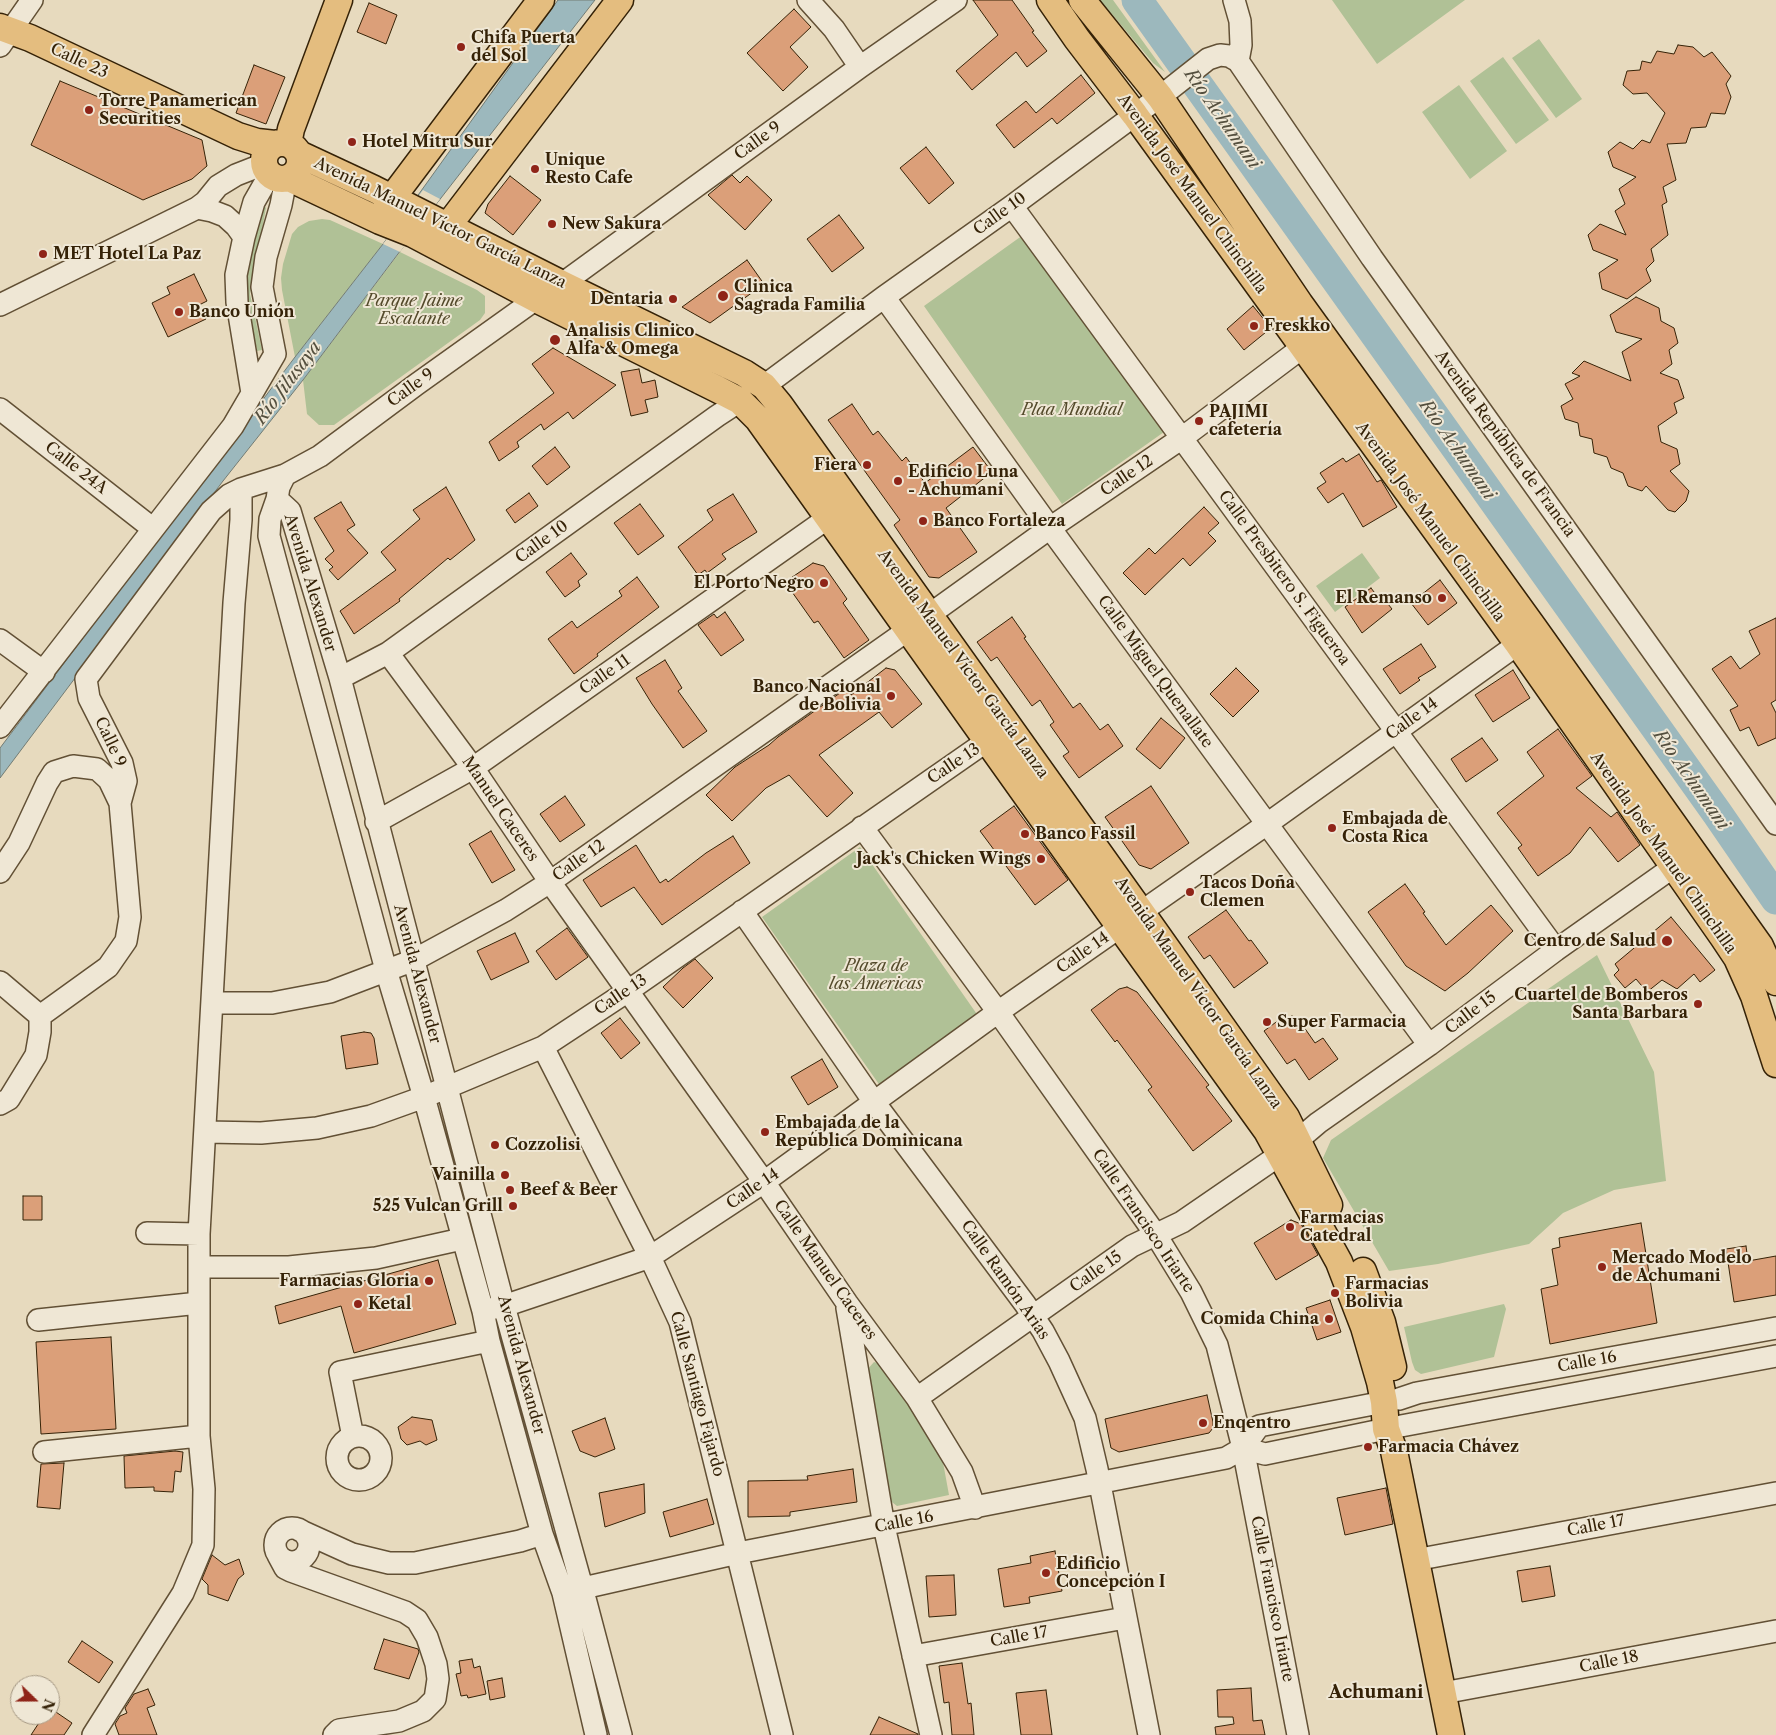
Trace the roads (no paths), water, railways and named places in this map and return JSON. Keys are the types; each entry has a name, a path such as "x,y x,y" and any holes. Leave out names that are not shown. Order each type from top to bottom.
{"main road":[{"path":"278,163 339,0"},
{"path":"413,222 541,0"},
{"path":"413,222 620,0"},
{"name":"Avenida José Manuel Chinchilla","path":"1050,0 1135,115 1312,340 1526,636 1684,860 1760,946 1776,982"},
{"name":"Avenida José Manuel Chinchilla","path":"1082,0 1165,93 1312,340"},
{"name":"Calle 23","path":"4,34 30,38 238,136 257,142 278,163"},
{"name":"Avenida Manuel Víctor García Lanza","path":"278,163 562,284 744,373 764,386 779,404 838,511"},
{"name":"Avenida Manuel Víctor García Lanza","path":"413,222 536,299 740,401 758,419 838,511 919,623 1008,726 1286,1118 1289,1147"},
{"path":"536,299 562,284"},
{"path":"740,401 764,386"},
{"name":"Avenida Manuel Víctor García Lanza","path":"919,623 988,741 1267,1131 1289,1147 1366,1279 1382,1322 1392,1401 1393,1435"},
{"path":"988,741 1008,726"},
{"name":"Avenida José Manuel Chinchilla","path":"1684,860 1737,958 1754,996 1776,1064"},
{"path":"1120,927 1141,912"},
{"path":"1393,1435 1415,1560 1451,1735"}],"street":[{"path":"4,34 32,0"},
{"path":"808,0 834,29 860,67"},
{"name":"Calle 9","path":"562,284 860,67 956,0"},
{"path":"1234,0 1240,22 1241,45 1238,61"},
{"name":"Calle 10","path":"764,386 884,297 1012,206 1208,59 1220,55 1229,56 1238,61"},
{"name":"Avenida República de Francia","path":"1238,61 1372,258 1776,824"},
{"path":"0,305 201,205 218,186 236,176 278,163"},
{"path":"252,392 237,302 236,275 254,202 278,163"},
{"path":"0,727 44,672 152,528 222,440 275,354 262,286 266,257 281,205 278,163"},
{"path":"201,205 225,216 236,226 244,238"},
{"name":"Calle Presbitero S. Figueroa","path":"1012,206 1556,950"},
{"name":"Calle Miguel Quenallate","path":"884,297 1050,528 1430,1045"},
{"name":"Calle 9","path":"40,1016 108,967 126,941 130,917 120,803 126,781 122,762 89,698 86,679 211,511 229,495 241,489 285,475 320,456 409,389 536,299"},
{"name":"Calle 12","path":"212,1003 272,1003 330,992 414,960 506,910 550,882 919,623 1050,528 1182,438 1312,340"},
{"name":"Calle 10","path":"340,678 388,653 740,401"},
{"name":"Calle 24A","path":"0,409 152,528"},
{"path":"277,500 285,475"},
{"path":"93,1735 183,1593 203,1546 204,1489 199,1436 200,1234 234,603 241,520 241,489"},
{"name":"Avenida Alexander","path":"596,1735 573,1590 504,1306 376,822 340,678 290,511 277,500 270,520 269,536 386,970 424,1097 542,1534 573,1590 621,1735"},
{"name":"Calle 11","path":"376,822 472,768 838,511"},
{"name":"Calle 14","path":"1141,912 1267,824 1526,636"},
{"path":"0,640 44,672"},
{"name":"Manuel Caceres","path":"388,653 472,768 628,991"},
{"name":"Calle 13","path":"206,1132 261,1133 316,1128 371,1116 424,1097 542,1047 628,991 988,741"},
{"path":"0,872 19,843 54,772 73,766 97,769 109,780 120,803"},
{"name":"Calle Francisco Iriarte","path":"862,827 998,1012 1156,1234 1191,1292 1217,1345 1243,1448 1298,1735"},
{"name":"Calle 15","path":"917,1398 1132,1246 1182,1222 1289,1147 1318,1123 1430,1045 1556,950 1684,860"},
{"name":"Calle Ramón Arias","path":"742,911 874,1102 1033,1316 1059,1361 1085,1418 1149,1735"},
{"name":"Calle 14","path":"482,1311 504,1306 650,1258 764,1182 998,1012 1120,927"},
{"path":"0,982 40,1016 40,1032 36,1055 9,1099 0,1104"},
{"name":"Calle Manuel Caceres","path":"628,991 764,1182 847,1303 917,1398 962,1472 975,1508"},
{"name":"Calle Santiago Fajardo","path":"542,1047 650,1258 680,1322 782,1735"},
{"path":"147,1233 200,1234"},
{"path":"200,1267 289,1267 376,1258 462,1239"},
{"path":"38,1320 199,1303"},
{"path":"847,1303 884,1526 931,1735"},
{"name":"Calle 16","path":"573,1590 738,1554 1226,1458 1243,1448 1259,1426 1392,1401 1417,1393 1776,1328"},
{"path":"353,1437 340,1372 489,1340"},
{"name":"Calle 16","path":"1243,1448 1266,1454 1393,1435 1776,1356"},
{"path":"44,1452 199,1436"},
{"name":"Calle 17","path":"1415,1560 1776,1493"},
{"path":"334,1735 339,1730 399,1722 423,1711 435,1699 438,1679 436,1664 427,1638 417,1620 405,1612 285,1568 274,1545 279,1534 288,1528 310,1544 389,1563 415,1563 520,1541 542,1534"},
{"path":"278,1555 287,1562 293,1563 303,1558 310,1544"},
{"path":"310,1544 305,1564 313,1579"},
{"name":"Calle 17","path":"913,1656 1126,1618"},
{"name":"Calle 18","path":"1443,1693 1776,1631"}],"water":[{"name":"Río Jilusaya","path":"558,0 595,0 223,481 0,778 0,748 295,357 383,244"}],"waterway":[{"name":"Río Achumani","path":"1137,0 1717,813 1776,899"}],"place":[{"name":"Chifa Puerta del Sol","path":"461,47"},
{"name":"Torre Panamerican Securities","path":"89,110"},
{"name":"Hotel Mitru Sur","path":"352,142"},
{"name":"Unique Resto Cafe","path":"535,169"},
{"name":"New Sakura","path":"552,224"},
{"name":"MET Hotel La Paz","path":"43,254"},
{"name":"Clinica Sagrada Familia","path":"723,296"},
{"name":"Dentaria","path":"673,299"},
{"name":"Banco Unión","path":"179,312"},
{"name":"Freskko","path":"1254,326"},
{"name":"Analisis Clinico Alfa & Omega","path":"555,340"},
{"name":"PAJIMI cafetería","path":"1199,421"},
{"name":"Fiera","path":"867,465"},
{"name":"Edificio Luna - Achumani","path":"898,481"},
{"name":"Banco Fortaleza","path":"923,521"},
{"name":"El Porto Negro","path":"824,583"},
{"name":"El Remanso","path":"1442,598"},
{"name":"Banco Nacional de Bolivia","path":"891,696"},
{"name":"Embajada de Costa Rica","path":"1332,828"},
{"name":"Banco Fassil","path":"1025,834"},
{"name":"Jack's Chicken Wings","path":"1041,859"},
{"name":"Tacos Doña Clemen","path":"1190,892"},
{"name":"Centro de Salud","path":"1667,941"},
{"name":"Cuartel de Bomberos Santa Barbara","path":"1698,1004"},
{"name":"Super Farmacia","path":"1267,1022"},
{"name":"Embajada de la República Dominicana","path":"765,1132"},
{"name":"Cozzolisi","path":"495,1145"},
{"name":"Vainilla","path":"505,1175"},
{"name":"Beef & Beer","path":"510,1190"},
{"name":"525 Vulcan Grill","path":"513,1206"},
{"name":"Farmacias Catedral","path":"1290,1227"},
{"name":"Mercado Modelo de Achumani","path":"1602,1267"},
{"name":"Farmacias Gloria","path":"429,1281"},
{"name":"Farmacias Bolivia","path":"1335,1293"},
{"name":"Ketal","path":"358,1304"},
{"name":"Comida China","path":"1329,1319"},
{"name":"Enqentro","path":"1203,1423"},
{"name":"Farmacia Chávez","path":"1368,1447"},
{"name":"Edificio Concepción I","path":"1046,1573"}],"district":[{"name":"Achumani","path":"1376,1693"}],"park label":[{"name":"Parque Jaime Escalante","path":"414,310"},
{"name":"Plaa Mundial","path":"1072,410"},
{"name":"Plaza de las Americas","path":"876,975"}]}
